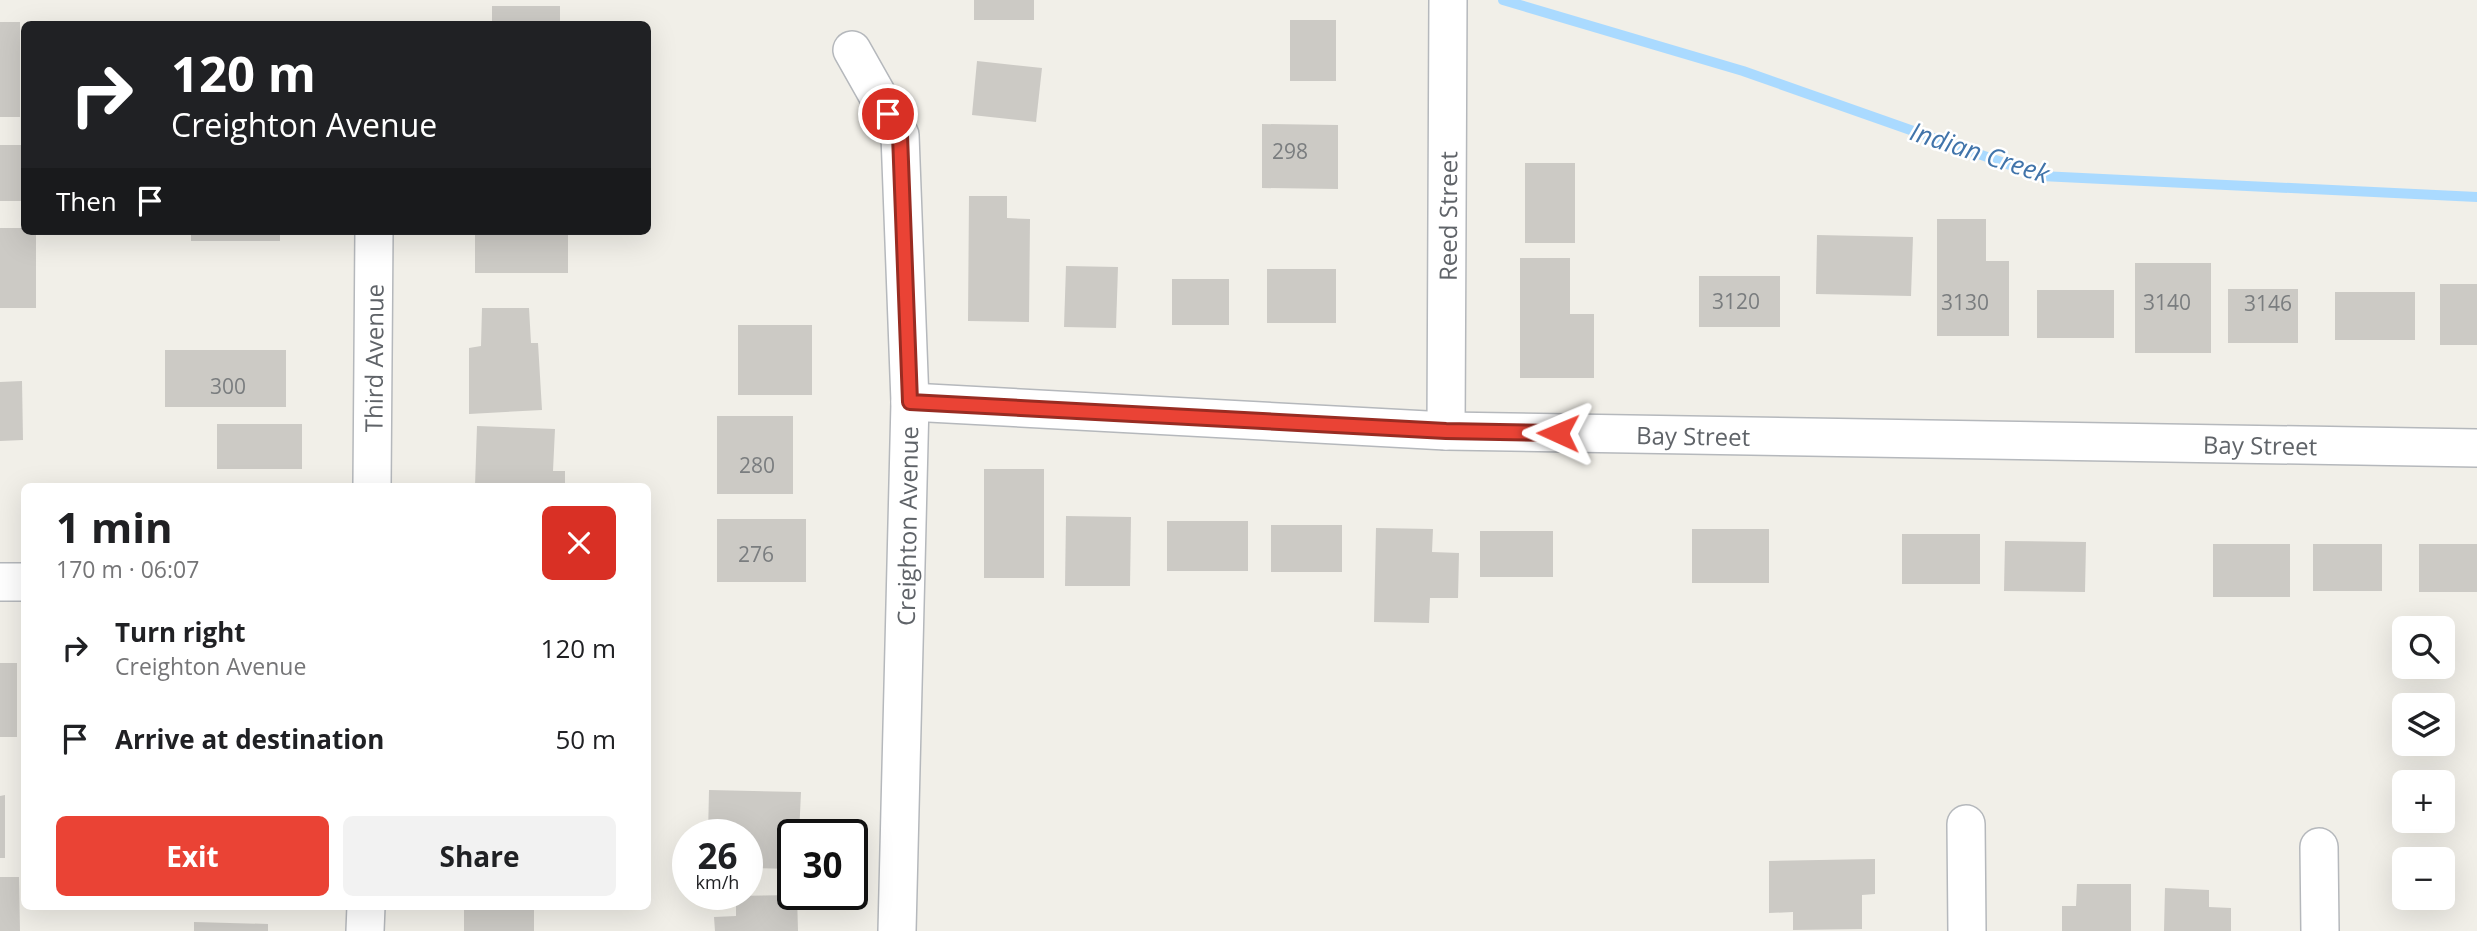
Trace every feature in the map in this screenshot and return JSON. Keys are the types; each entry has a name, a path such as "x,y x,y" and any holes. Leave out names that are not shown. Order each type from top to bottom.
{"street":[{"name":"Reed Street","path":"1446,431 1448,0"},
{"name":"Creighton Avenue","path":"852,50 900,135 910,402 897,931"},
{"name":"Third Avenue","path":"372,483 374,235"},
{"name":"Bay Street","path":"910,402 1446,431 2477,448"},
{"path":"0,582 21,582"},
{"path":"1966,824 1967,931"},
{"path":"2319,847 2320,931"},
{"path":"365,931 366,910"}],"building":[{"path":"974,0 1034,0 1034,20 974,20"},
{"path":"492,6 560,6 560,21 492,21"},
{"path":"1290,20 1336,20 1336,81 1290,81"},
{"path":"0,22 20,22 20,117 0,117"},
{"path":"977,61 1042,68 1036,122 972,115"},
{"path":"1262,124 1338,125 1338,189 1262,188"},
{"path":"0,145 21,145 21,201 0,201"},
{"path":"1525,163 1575,163 1575,243 1525,243"},
{"path":"969,196 1007,196 1007,218 1030,219 1029,322 968,321"},
{"path":"1937,219 1986,219 1986,261 2009,261 2009,336 1937,336"},
{"path":"0,228 21,228 21,235 36,235 36,308 0,308"},
{"path":"191,235 280,235 280,241 191,241"},
{"path":"475,235 568,235 568,273 475,273"},
{"path":"1817,235 1913,237 1911,296 1816,294"},
{"path":"1520,258 1570,258 1570,314 1594,314 1594,378 1520,378"},
{"path":"2135,263 2211,263 2211,353 2135,353"},
{"path":"1066,266 1118,267 1116,328 1064,327"},
{"path":"1267,269 1336,269 1336,323 1267,323"},
{"path":"1699,276 1780,276 1780,327 1699,327"},
{"path":"1172,279 1229,279 1229,325 1172,325"},
{"path":"2440,284 2477,284 2477,345 2440,345"},
{"path":"2228,289 2298,289 2298,343 2228,343"},
{"path":"2037,290 2114,290 2114,338 2037,338"},
{"path":"2335,292 2415,292 2415,340 2335,340"},
{"path":"482,308 529,308 531,343 538,343 542,410 469,414 469,348 481,346"},
{"path":"738,325 812,325 812,395 738,395"},
{"path":"165,350 286,350 286,407 165,407"},
{"path":"22,381 23,440 0,441 0,382"},
{"path":"717,416 793,416 793,494 717,494"},
{"path":"217,424 302,424 302,469 217,469"},
{"path":"477,426 555,429 553,471 565,471 565,483 475,483"},
{"path":"984,469 1044,469 1044,578 984,578"},
{"path":"1066,516 1131,517 1130,586 1065,586"},
{"path":"717,519 806,519 806,582 717,582"},
{"path":"1167,521 1248,521 1248,571 1167,571"},
{"path":"1271,525 1342,525 1342,572 1271,572"},
{"path":"1376,528 1433,529 1432,552 1459,553 1458,598 1430,598 1429,623 1374,622"},
{"path":"1692,529 1769,529 1769,583 1692,583"},
{"path":"1480,531 1553,531 1553,577 1480,577"},
{"path":"1902,534 1980,534 1980,584 1902,584"},
{"path":"2005,541 2086,542 2085,592 2004,591"},
{"path":"2213,544 2290,544 2290,597 2213,597"},
{"path":"2313,544 2382,544 2382,591 2313,591"},
{"path":"2419,544 2477,544 2477,592 2419,592"},
{"path":"0,663 17,663 17,737 0,737"},
{"path":"709,790 801,792 800,819 777,819 777,869 763,868 763,819 708,819"},
{"path":"5,795 5,858 0,858 0,796"},
{"path":"1875,859 1875,894 1862,895 1862,929 1793,930 1793,912 1769,913 1769,861"},
{"path":"0,877 19,877 20,931 0,931"},
{"path":"2077,884 2131,884 2131,931 2062,931 2062,906 2076,906"},
{"path":"2165,888 2209,890 2209,907 2231,908 2231,931 2164,931"},
{"path":"777,895 777,910 797,910 798,931 715,931 714,917 736,916 736,910 763,910 763,896"},
{"path":"464,910 534,910 534,931 464,931"},
{"path":"194,922 268,924 268,931 194,931"}],"waterway":[{"name":"Indian Creek","path":"1503,0 1743,71 2041,176 2477,197"}],"route":[{"path":"888,114 900,135 910,402 1446,431 1558,433"}]}
